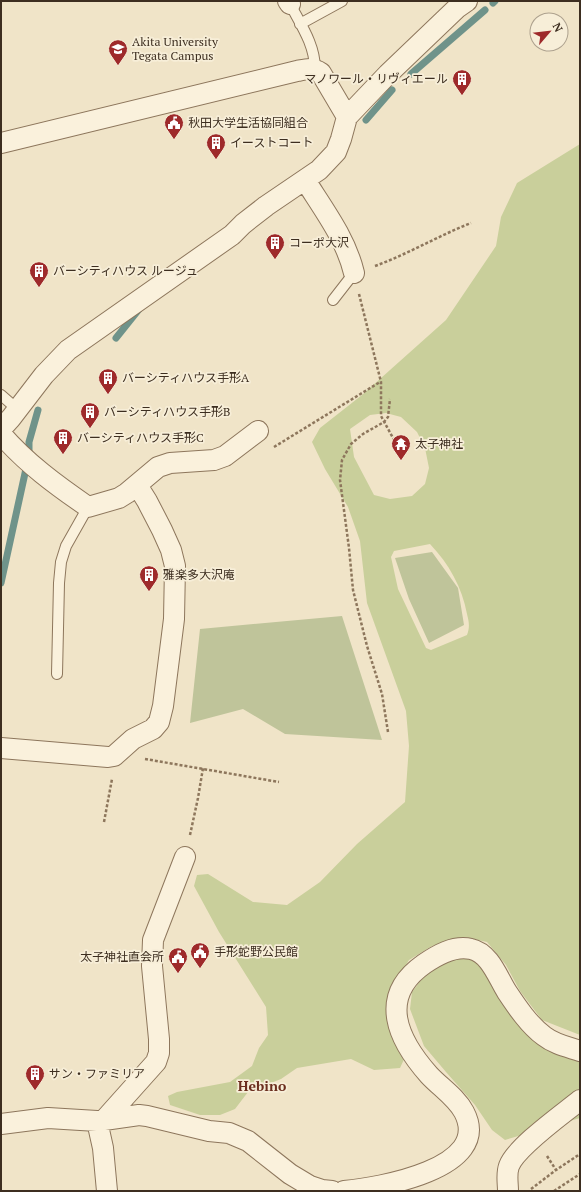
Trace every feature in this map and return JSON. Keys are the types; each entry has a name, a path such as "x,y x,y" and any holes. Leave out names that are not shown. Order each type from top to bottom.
{"street":[{"path":"1,429 44,375 68,350 232,235 254,215 318,170 336,152 347,117 388,74 466,1"},
{"path":"1,143 297,71 315,69 321,73 329,85 347,117"},
{"path":"305,180 344,242 354,274"},
{"path":"1,434 14,449 36,469 88,507 119,498 158,467 170,463 214,460 225,456 258,431"},
{"path":"1,748 108,757 114,756 133,739 153,729 159,722 163,706 174,619 175,566 171,550 162,530 137,485"},
{"path":"107,1191 101,1120 156,1062 159,1053 152,966 153,940 184,857"},
{"path":"344,1191 362,1189 418,1176 438,1168 453,1158 463,1146 468,1136 468,1124 464,1112 455,1100 418,1062 400,1031 395,1013 396,1000 403,984 414,971 438,956 459,948 471,949 479,952 487,959 519,1009 544,1036 561,1045 580,1050"},
{"path":"508,1191 507,1175 509,1166 516,1155 535,1136 580,1100"},
{"path":"1,1124 48,1118 101,1120 147,1116 209,1131 229,1133 248,1141 290,1174 310,1186 322,1190 332,1191"}],"lane":[{"path":"300,24 342,1"},
{"path":"289,2 309,41 315,57 315,69"},
{"path":"333,300 354,274"},
{"path":"1,395 18,409"},
{"path":"56,674 61,562 66,546 88,507"}],"path":[{"path":"399,449 381,416 381,382 354,274 398,258 447,233 471,223"},
{"path":"268,450 281,444 381,382"},
{"path":"388,732 382,694 367,646 353,590 340,480 342,460 351,444 363,434 384,422 388,417 390,399"},
{"path":"104,822 114,766 114,756"},
{"path":"178,765 279,782"},
{"path":"184,857 198,798 203,768"},
{"path":"529,1191 580,1154"},
{"path":"554,1191 580,1174"}],"green space":[{"path":"580,144 580,1035 542,1020 520,991 506,965 487,942 465,937 432,946 409,960 390,992 390,1026 406,1055 400,1068 374,1070 351,1059 297,1068 281,1079 248,1092 235,1109 220,1115 200,1115 170,1105 168,1096 177,1092 230,1082 252,1066 259,1048 268,1035 266,1007 219,932 194,886 197,875 208,874 253,902 287,905 320,882 357,844 405,802 409,746 406,711 367,603 360,541 348,507 325,469 312,442 320,428 362,395 446,320 496,246 501,217 517,183","holes":["386,413 401,417 417,432 425,448 429,468 425,484 412,496 390,499 374,495 354,457 350,429 370,415","430,544 454,576 462,594 469,624 467,635 431,650 426,648 398,589 391,557 394,551"]},
{"path":"432,552 458,588 464,625 429,643 409,599 395,558"},
{"path":"342,616 382,740 285,734 243,709 190,723 200,629"},
{"path":"451,956 472,957 580,1060 580,1118 505,1140 492,1130 475,1105 424,1046 410,1009 412,992 427,972"}],"waterway":[{"path":"411,74 485,10"},
{"path":"366,120 392,90"},
{"path":"116,338 140,308"},
{"path":"1,583 29,455 29,442 38,410"}],"place":[{"name":"Akita University Tegata Campus","path":"118,66"},
{"name":"マノワール・リヴィエール","path":"462,96"},
{"name":"秋田大学生活協同組合","path":"174,140"},
{"name":"イーストコート","path":"216,160"},
{"name":"コーポ大沢","path":"275,260"},
{"name":"バーシティハウス ルージュ","path":"39,288"},
{"name":"バーシティハウス手形A","path":"108,395"},
{"name":"バーシティハウス手形B","path":"90,429"},
{"name":"バーシティハウス手形C","path":"63,455"},
{"name":"太子神社","path":"401,461"},
{"name":"雅楽多大沢庵","path":"149,592"},
{"name":"手形蛇野公民館","path":"200,969"},
{"name":"太子神社直会所","path":"178,974"},
{"name":"サン・ファミリア","path":"35,1091"}],"district":[{"name":"Hebino","path":"262,1086"}]}
